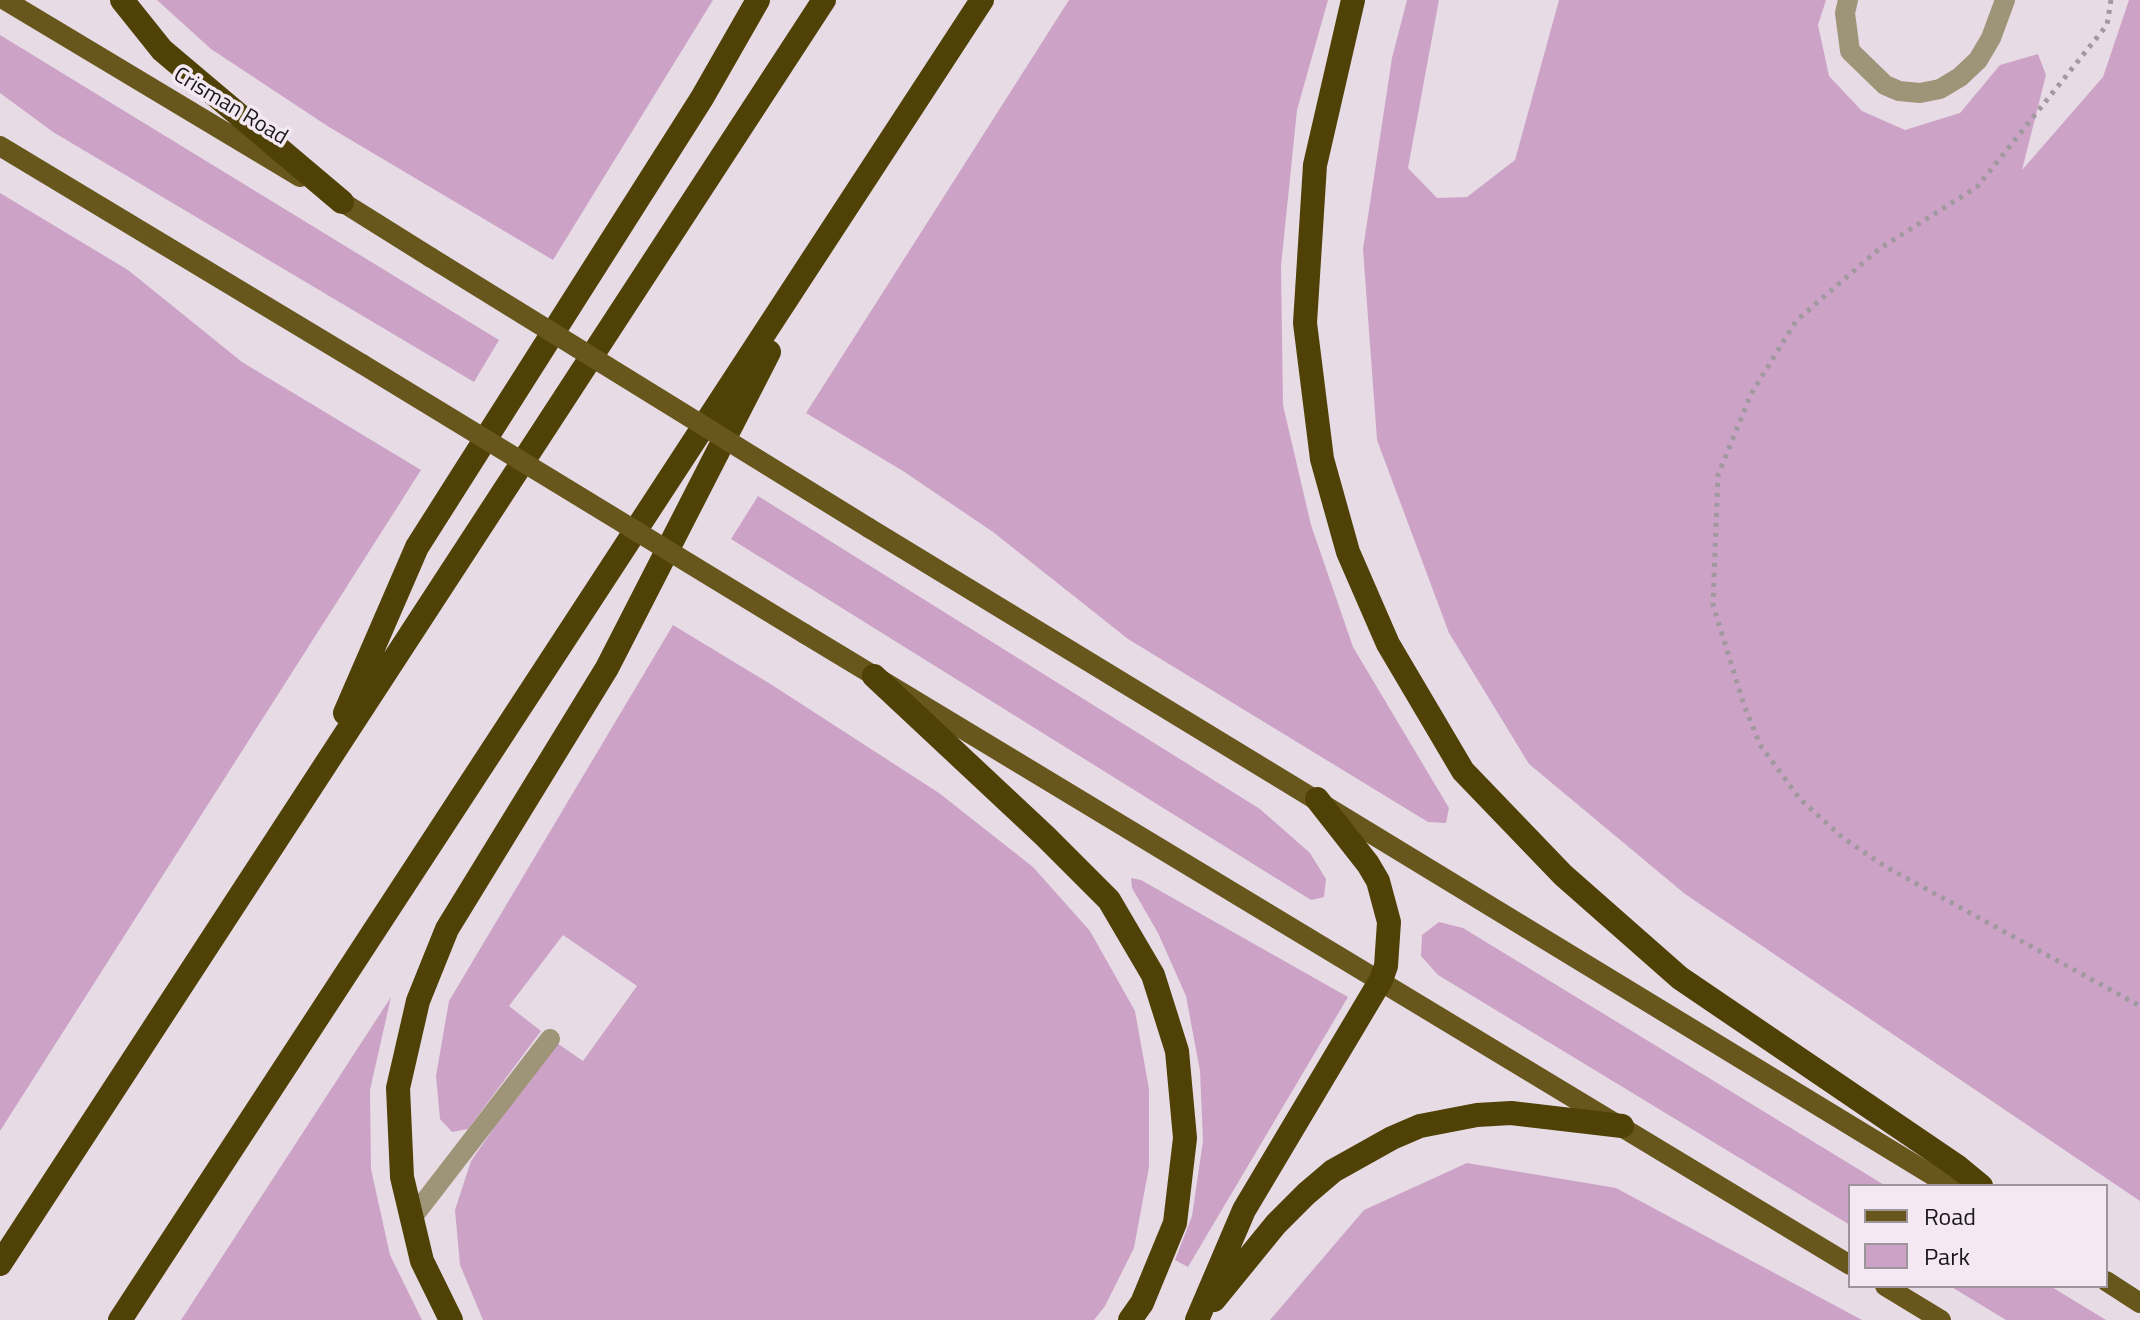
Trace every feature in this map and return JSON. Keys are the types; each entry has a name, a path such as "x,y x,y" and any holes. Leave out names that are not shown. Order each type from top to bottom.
{"highway":[{"path":"122,0 162,50 342,202"},
{"path":"318,777 417,547 693,111 758,0"},
{"path":"0,1264 824,0"},
{"path":"120,1320 982,0"},
{"path":"1353,0 1315,165 1305,323 1322,459 1348,552 1388,644 1463,771 1563,875 1680,978 1979,1184"},
{"path":"451,1320 422,1261 402,1177 398,1088 418,1001 447,929 607,668 826,240"},
{"path":"874,676 1109,900 1153,975 1177,1051 1185,1138 1175,1223 1142,1303 1130,1320"},
{"path":"1197,1320 1244,1210 1381,980 1386,966 1389,922 1378,881 1317,799"},
{"path":"1197,1320 1276,1224 1306,1194 1333,1171 1392,1138 1420,1126 1477,1115 1526,1115 1622,1126"}],"main road":[{"name":"Crisman Road","path":"5,0 342,202 869,528 1947,1184"},
{"path":"0,146 1848,1264"},
{"path":"2108,1282 2140,1303"},
{"path":"1888,1288 1941,1320"}],"lane":[{"path":"1848,0 1845,13 1850,51 1885,85 1899,91 1920,93 1940,89 1960,77 1978,60 1991,38 2005,0"},
{"path":"412,1218 550,1039"}],"path":[{"path":"2111,0 2107,25 1977,187 1879,249 1796,321 1751,394 1718,475 1713,605 1744,705 1760,745 1800,799 1843,838 1886,867 2140,1006"}],"green space":[{"path":"157,0 713,0 553,260 329,127 211,49"},
{"path":"1069,0 1328,0 1297,110 1281,266 1283,405 1311,525 1353,647 1449,808 1446,823 1428,822 1128,639 993,532 903,471 806,413"},
{"path":"1407,0 1439,0 1408,168 1437,198 1467,197 1515,160 1559,0 1826,0 1818,25 1829,76 1862,111 1905,130 1960,113 2000,65 2038,54 2046,75 2022,170 2103,77 2129,0 2140,0 2140,1201 1685,894 1529,764 1449,633 1377,440 1363,249 1392,58"},
{"path":"0,35 499,340 474,382 53,132 0,93"},
{"path":"0,193 128,270 242,362 421,470 0,1131"},
{"path":"758,496 1260,809 1310,853 1326,879 1324,897 1311,900 731,539"},
{"path":"673,625 939,793 1033,867 1090,931 1135,1011 1149,1089 1149,1167 1134,1248 1105,1306 1094,1320 483,1320 460,1265 455,1210 471,1161 554,1041 583,1061 637,986 563,935 509,1006 541,1031 468,1129 452,1132 440,1119 436,1076 449,1001"},
{"path":"1131,878 1141,880 1348,997 1188,1267 1175,1260 1192,1216 1203,1141 1200,1071 1186,996 1158,933 1132,888"},
{"path":"1439,922 1463,928 1883,1184 1848,1184 1848,1224 1438,975 1421,956 1422,935"},
{"path":"391,997 370,1090 371,1169 390,1255 422,1320 181,1320"},
{"path":"1467,1163 1616,1188 1862,1320 1270,1320 1364,1210"},
{"path":"1953,1288 2053,1288 2106,1320 2006,1320"}]}
